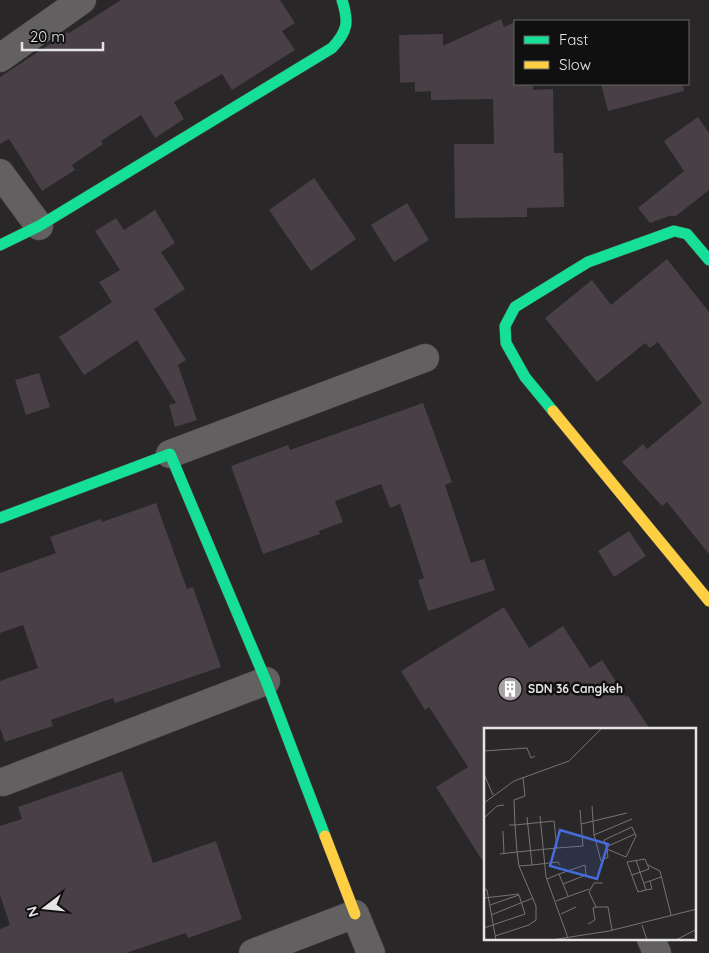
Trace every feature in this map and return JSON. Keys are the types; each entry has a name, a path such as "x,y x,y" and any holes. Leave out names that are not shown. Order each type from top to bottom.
{"street":[{"path":"0,246 39,226 332,48 343,38 347,26 347,12 342,0"},
{"path":"0,58 68,4"},
{"path":"0,173 39,226"},
{"path":"709,260 687,234 674,231 588,262 570,272 516,307 505,326 506,343 525,377 709,601"},
{"path":"0,518 425,358"},
{"path":"170,454 266,681 371,953"},
{"path":"3,782 266,681"},
{"path":"253,953 355,914"},
{"path":"651,940 657,953"}],"building":[{"path":"121,0 280,0 295,23 282,31 295,50 232,90 222,74 174,102 184,119 155,138 141,115 101,141 103,144 72,165 75,170 42,191 9,139 0,144 0,77"},
{"path":"501,19 504,27 514,22 514,85 533,85 533,90 553,89 554,153 563,153 564,207 527,208 527,217 455,218 454,144 494,144 493,99 431,100 431,91 415,92 415,82 400,83 399,35 443,34 443,46"},
{"path":"601,85 683,85 684,91 608,111"},
{"path":"698,117 709,133 709,190 676,216 669,216 650,223 638,208 684,171 664,141"},
{"path":"314,178 356,239 311,271 269,210"},
{"path":"407,203 429,240 394,262 371,225"},
{"path":"155,210 175,243 161,252 185,289 154,309 186,360 178,365 197,420 175,427 169,405 176,403 137,340 84,375 59,337 112,302 99,282 120,270 95,231 116,218 124,230"},
{"path":"667,259 709,312 709,554 667,502 662,506 622,462 643,444 647,449 702,403 658,342 650,348 645,343 597,382 545,318 592,280 611,305"},
{"path":"39,373 50,407 26,415 15,380"},
{"path":"423,403 452,482 445,485 471,563 484,559 495,590 428,611 418,580 424,578 400,504 390,508 381,484 335,501 343,522 319,531 320,534 263,554 231,466 288,445 290,450"},
{"path":"156,503 187,589 193,587 221,667 115,703 113,698 51,720 53,726 5,742 0,728 0,681 38,668 23,625 0,633 0,573 56,553 50,537 101,519 102,522"},
{"path":"629,531 646,556 614,577 598,551"},
{"path":"504,607 529,648 563,626 590,668 602,660 649,728 484,728 484,863 436,787 468,767 429,707 425,710 401,671"},
{"path":"122,771 153,863 216,841 242,919 188,938 186,933 126,953 0,953 0,929 10,925 0,895 0,826 22,819 18,807"}],"traffic: fast":[{"path":"0,245 39,226 332,48 346,26 346,14 342,0"},
{"path":"553,411 525,377 506,343 505,326 515,307 588,262 674,231 687,234 709,260"},
{"path":"0,518 170,454 266,681 325,836"}],"traffic: slow":[{"path":"553,411 709,601"},
{"path":"325,836 355,914"}],"place":[{"name":"SDN 36 Cangkeh","path":"510,689"}]}
